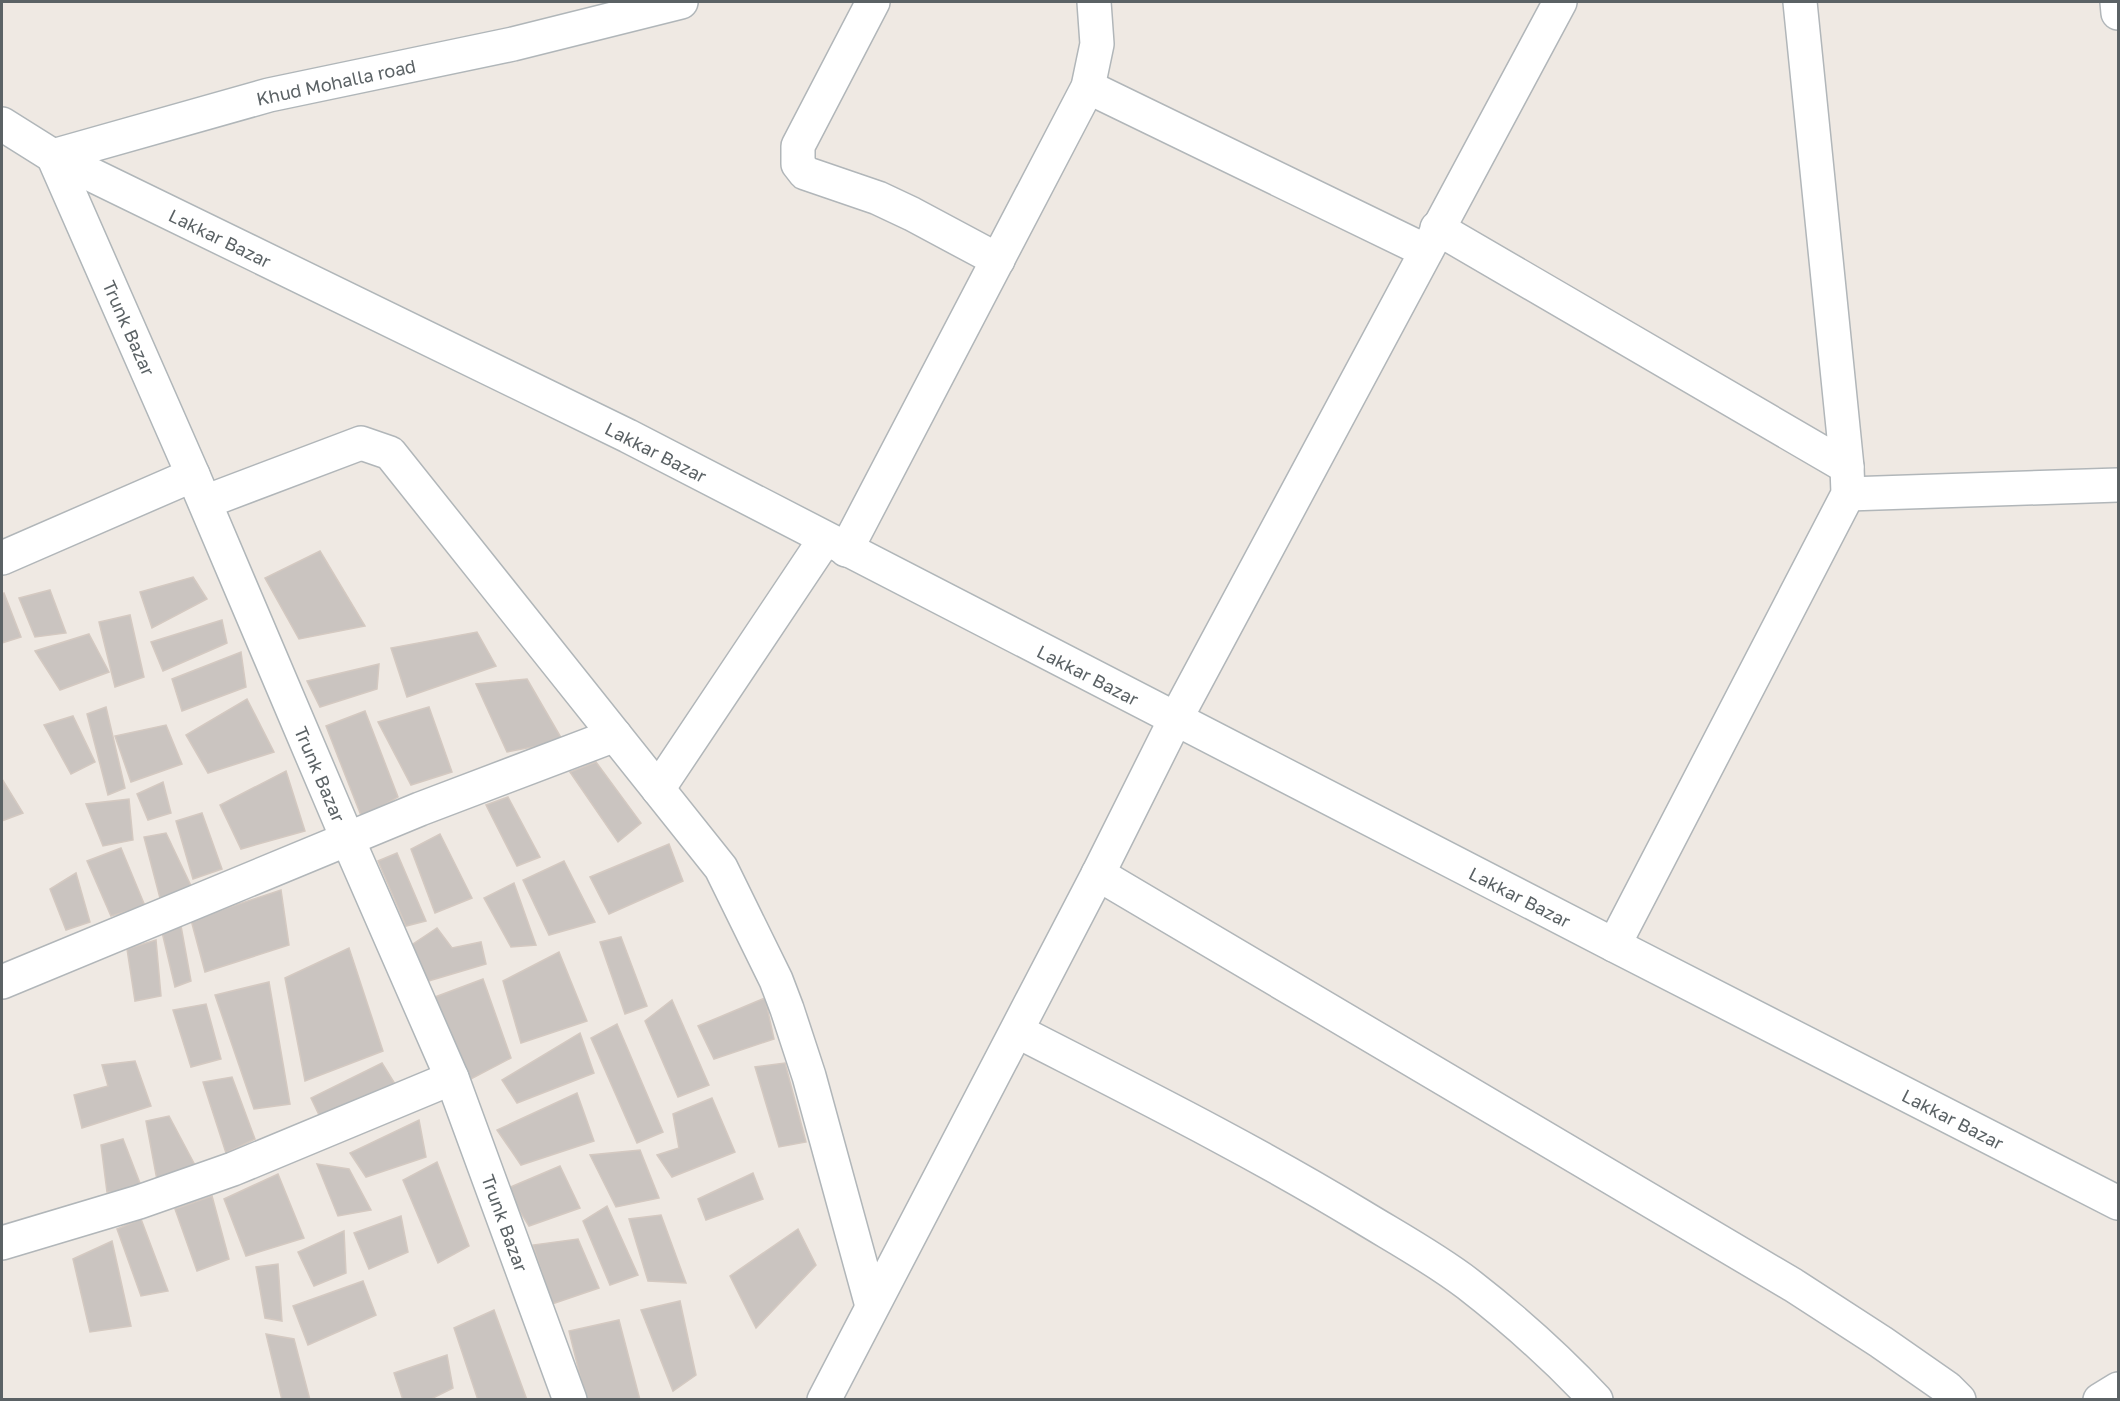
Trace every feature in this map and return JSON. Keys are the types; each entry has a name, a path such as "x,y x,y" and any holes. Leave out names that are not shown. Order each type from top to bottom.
{"street":[{"name":"Khud Mohalla road","path":"53,156 269,95 513,44 681,2"},
{"path":"873,2 798,146 798,164 805,173 886,202 998,260"},
{"path":"658,789 835,544 998,260 1088,87 1097,44 1094,2"},
{"path":"824,1400 1017,1031 1175,720 1560,2"},
{"path":"1614,945 1847,480 1800,2"},
{"path":"2117,2 2118,13"},
{"path":"1088,87 1431,239 1847,480 2118,485"},
{"path":"2,124 53,156"},
{"name":"Trunk Bazar","path":"53,156 199,488 452,1078 570,1400"},
{"name":"Lakkar Bazar","path":"53,156 628,436 1175,720 2118,1203"},
{"path":"2,558 199,488 361,443 390,453 721,868 776,980 809,1076 872,1306"},
{"path":"2,982 420,809 615,735"},
{"path":"1098,874 1793,1285 1881,1342 1947,1388 1959,1400"},
{"path":"1017,1031 1290,1174 1434,1260 1468,1284 1564,1366 1596,1400"},
{"path":"2,1244 138,1202 233,1169 452,1078"},
{"path":"2100,1400 2118,1389"}],"building":[{"path":"320,551 365,626 299,639 265,578"},
{"path":"193,577 207,599 152,628 140,592"},
{"path":"50,590 66,633 35,637 19,598"},
{"path":"4,593 21,637 2,643 2,594"},
{"path":"130,615 144,677 115,687 99,622"},
{"path":"222,620 227,643 163,671 151,642"},
{"path":"477,632 496,666 407,697 391,648"},
{"path":"89,634 109,672 60,690 35,651"},
{"path":"241,652 246,687 182,711 172,679"},
{"path":"379,664 377,689 320,707 307,681"},
{"path":"527,679 563,741 507,752 476,684"},
{"path":"247,699 274,752 208,773 186,735"},
{"path":"106,707 125,788 108,795 87,714"},
{"path":"429,707 452,772 411,785 378,722"},
{"path":"365,711 398,797 362,818 326,726"},
{"path":"73,716 95,762 71,774 44,725"},
{"path":"166,725 182,764 131,782 115,736"},
{"path":"596,762 641,823 618,842 570,772"},
{"path":"286,771 305,831 241,849 220,805"},
{"path":"2,779 23,813 2,821"},
{"path":"163,782 171,813 148,820 137,794"},
{"path":"508,797 540,857 517,866 486,805"},
{"path":"129,799 133,840 103,846 86,804"},
{"path":"202,813 222,869 193,879 176,821"},
{"path":"166,833 193,890 160,898 144,837"},
{"path":"440,834 472,898 435,913 411,849"},
{"path":"669,844 683,881 609,914 590,877"},
{"path":"121,848 145,906 111,916 87,861"},
{"path":"397,853 426,921 406,926 378,861"},
{"path":"564,861 595,922 549,935 523,880"},
{"path":"76,873 90,922 66,930 50,889"},
{"path":"514,883 536,945 511,947 484,898"},
{"path":"281,890 289,945 205,972 191,920"},
{"path":"181,926 191,981 175,987 162,932"},
{"path":"437,928 452,948 481,942 486,964 425,982 407,948"},
{"path":"621,937 647,1006 625,1014 600,942"},
{"path":"156,940 161,996 135,1001 127,949"},
{"path":"349,948 383,1051 305,1081 285,978"},
{"path":"559,952 587,1021 521,1043 503,981"},
{"path":"483,979 511,1058 469,1080 435,997"},
{"path":"269,982 290,1104 254,1109 215,995"},
{"path":"765,998 774,1039 714,1059 698,1026"},
{"path":"672,1000 709,1085 678,1097 645,1021"},
{"path":"206,1004 221,1059 191,1067 173,1010"},
{"path":"617,1024 663,1132 637,1143 591,1038"},
{"path":"580,1033 594,1073 517,1103 502,1080"},
{"path":"135,1061 151,1106 82,1128 74,1095 108,1086 102,1065"},
{"path":"382,1063 395,1084 321,1119 311,1098"},
{"path":"785,1063 806,1142 779,1147 755,1067"},
{"path":"232,1077 255,1139 226,1153 203,1082"},
{"path":"577,1093 594,1141 521,1165 497,1130"},
{"path":"712,1098 735,1152 672,1177 657,1155 679,1148 673,1114"},
{"path":"169,1116 196,1167 157,1180 146,1121"},
{"path":"419,1120 426,1157 366,1177 350,1153"},
{"path":"123,1139 143,1191 107,1192 101,1145"},
{"path":"640,1150 659,1198 616,1207 590,1155"},
{"path":"437,1162 469,1246 438,1263 403,1180"},
{"path":"317,1164 349,1169 371,1210 338,1216"},
{"path":"560,1166 580,1208 529,1226 506,1189"},
{"path":"753,1173 763,1199 706,1220 698,1199"},
{"path":"278,1174 304,1238 246,1256 224,1199"},
{"path":"212,1196 229,1259 197,1271 175,1209"},
{"path":"607,1206 638,1275 610,1285 583,1221"},
{"path":"661,1215 686,1283 648,1281 629,1219"},
{"path":"401,1216 408,1252 369,1269 354,1233"},
{"path":"141,1219 168,1291 141,1296 117,1229"},
{"path":"798,1229 816,1265 756,1328 730,1276"},
{"path":"344,1231 346,1273 314,1286 298,1252"},
{"path":"578,1239 599,1288 552,1304 533,1245"},
{"path":"112,1241 131,1326 90,1332 73,1259"},
{"path":"278,1264 282,1321 265,1318 256,1267"},
{"path":"363,1281 376,1315 308,1345 293,1306"},
{"path":"680,1301 696,1375 673,1391 641,1310"},
{"path":"494,1310 527,1400 478,1400 454,1328"},
{"path":"619,1320 640,1400 586,1400 569,1331"},
{"path":"266,1334 294,1339 310,1400 282,1400"},
{"path":"447,1355 453,1388 429,1400 403,1400 394,1373"}]}
